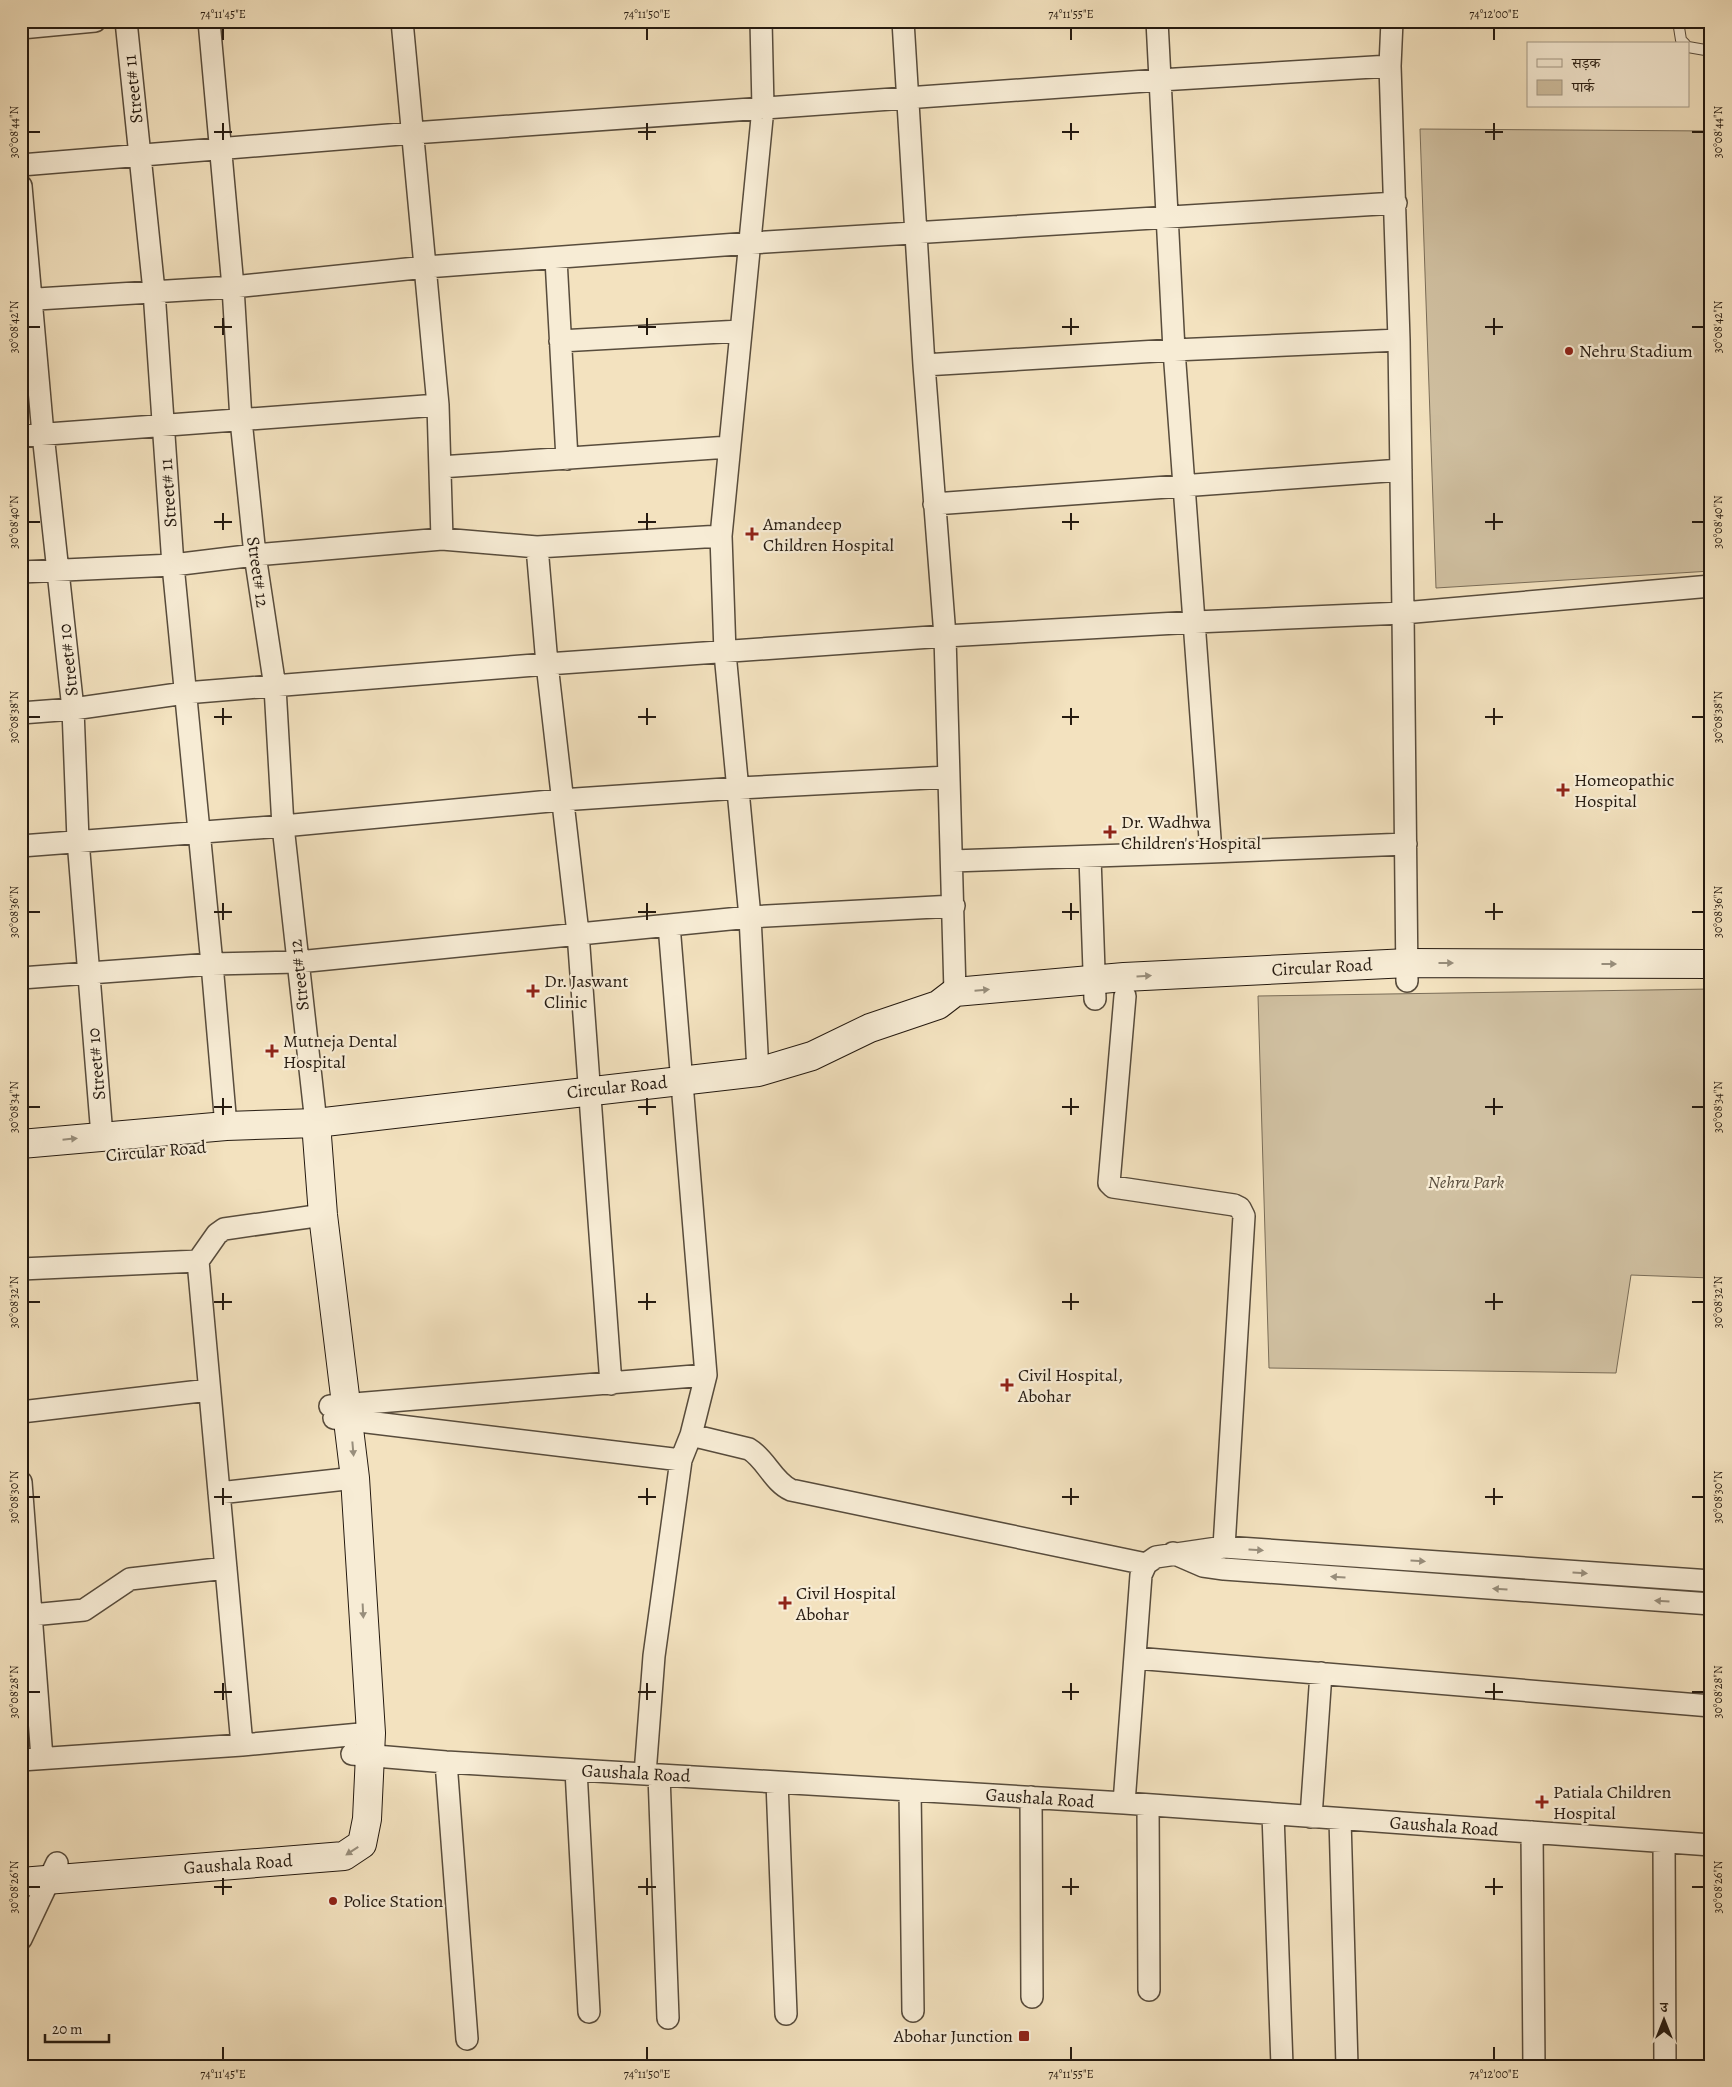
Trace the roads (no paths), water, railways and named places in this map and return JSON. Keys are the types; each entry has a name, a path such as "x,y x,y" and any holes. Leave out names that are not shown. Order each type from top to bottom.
{"main road":[{"name":"Circular Road","path":"21,1144 226,1126 300,1123 758,1072 803,1059 870,1028 946,999 956,1010 1095,990 1407,972 1711,964"},
{"name":"Circular Road","path":"1095,990 1125,996 1407,972 1711,982"},
{"name":"Circular Road","path":"21,1163 227,1145 258,1138 300,1123"},
{"path":"300,1123 315,1217 347,1479 362,1744"},
{"name":"Gaushala Road","path":"21,1865 53,1871 344,1856 362,1844 367,1819 362,1744"},
{"name":"Gaushala Road","path":"21,1882 53,1871"}],"street":[{"path":"21,28 95,21"},
{"name":"Street# 11","path":"126,21 154,291 173,565 226,1126"},
{"name":"Street# 12","path":"209,21 234,287 241,420 255,555 275,687 283,826 298,962 300,1123"},
{"path":"402,21 438,405 442,539"},
{"path":"758,1072 750,917 725,653 721,536 763,108 761,21"},
{"path":"903,21 924,365 945,636 948,777 954,906 946,999"},
{"path":"1157,21 1174,350 1211,852"},
{"path":"1392,21 1390,66 1399,340 1407,972"},
{"path":"21,165 413,133 1160,80 1390,66"},
{"name":"Street# 10","path":"21,186 27,299 73,708 78,840 102,1136"},
{"path":"27,299 234,287 426,267 556,259 751,243 1396,203"},
{"path":"556,259 566,459"},
{"path":"560,341 740,331"},
{"path":"924,365 1174,350 1399,340"},
{"path":"21,436 438,405"},
{"path":"440,467 730,447"},
{"path":"934,504 1184,488 1401,470"},
{"path":"21,572 173,565 255,555 442,539 537,547 721,536"},
{"path":"537,547 561,800 578,933 591,1090 611,1384"},
{"path":"21,713 185,694 547,664 725,653 945,636 1403,613 1711,586"},
{"path":"21,846 78,840 283,826 561,800 948,777"},
{"path":"952,861 1406,844"},
{"path":"1090,857 1095,990"},
{"path":"21,978 212,964 298,962 750,917 954,906"},
{"path":"668,2018 652,1774 654,1656 681,1460 691,1435 706,1375 684,1080 669,925"},
{"path":"1125,996 1109,1183 1113,1186 1234,1205 1240,1208 1244,1216 1224,1547"},
{"path":"242,1745 198,1261 217,1234 224,1229 315,1217"},
{"path":"21,1269 198,1261"},
{"path":"340,1412 706,1375"},
{"path":"21,1412 209,1390"},
{"path":"340,1412 681,1460"},
{"path":"691,1435 749,1449 757,1454 784,1487 791,1490 1146,1564"},
{"path":"218,1493 347,1479"},
{"path":"21,1482 26,1615 42,1758"},
{"path":"1124,1803 1141,1575 1146,1564 1156,1557 1224,1547 1711,1581"},
{"path":"1173,1553 1203,1566 1224,1570 1711,1604"},
{"path":"26,1615 84,1610 130,1579 226,1568"},
{"path":"1135,1658 1711,1706"},
{"path":"1310,1816 1321,1673"},
{"path":"21,1760 242,1745 362,1744"},
{"name":"Gaushala Road","path":"362,1744 446,1762 1124,1803 1711,1845"},
{"path":"446,1762 467,2039"},
{"path":"576,1770 588,2012"},
{"path":"777,1782 786,2014"},
{"path":"910,1790 913,2011"},
{"path":"1030,1797 1032,1997"},
{"path":"1148,1805 1149,1990"},
{"path":"1273,1814 1282,2066"},
{"path":"1340,1819 1347,2066"},
{"path":"1532,1832 1534,2066"},
{"path":"1664,1842 1665,2066"},
{"path":"21,1939 53,1871"}],"lane":[{"path":"1678,21 1684,42"},
{"path":"1690,47 1711,51"}],"place":[{"name":"Nehru Stadium","path":"1569,351"},
{"name":"Amandeep Children Hospital","path":"752,534"},
{"name":"Homeopathic Hospital","path":"1563,790"},
{"name":"Dr. Wadhwa Children's Hospital","path":"1110,832"},
{"name":"Dr. Jaswant Clinic","path":"533,991"},
{"name":"Mutneja Dental Hospital","path":"272,1051"},
{"name":"Civil Hospital, Abohar","path":"1007,1385"},
{"name":"Civil Hospital Abohar","path":"785,1603"},
{"name":"Patiala Children Hospital","path":"1542,1802"},
{"name":"Police Station","path":"333,1901"},
{"name":"Abohar Junction","path":"1024,2036"}],"park label":[{"name":"Nehru Park","path":"1466,1182"}]}
